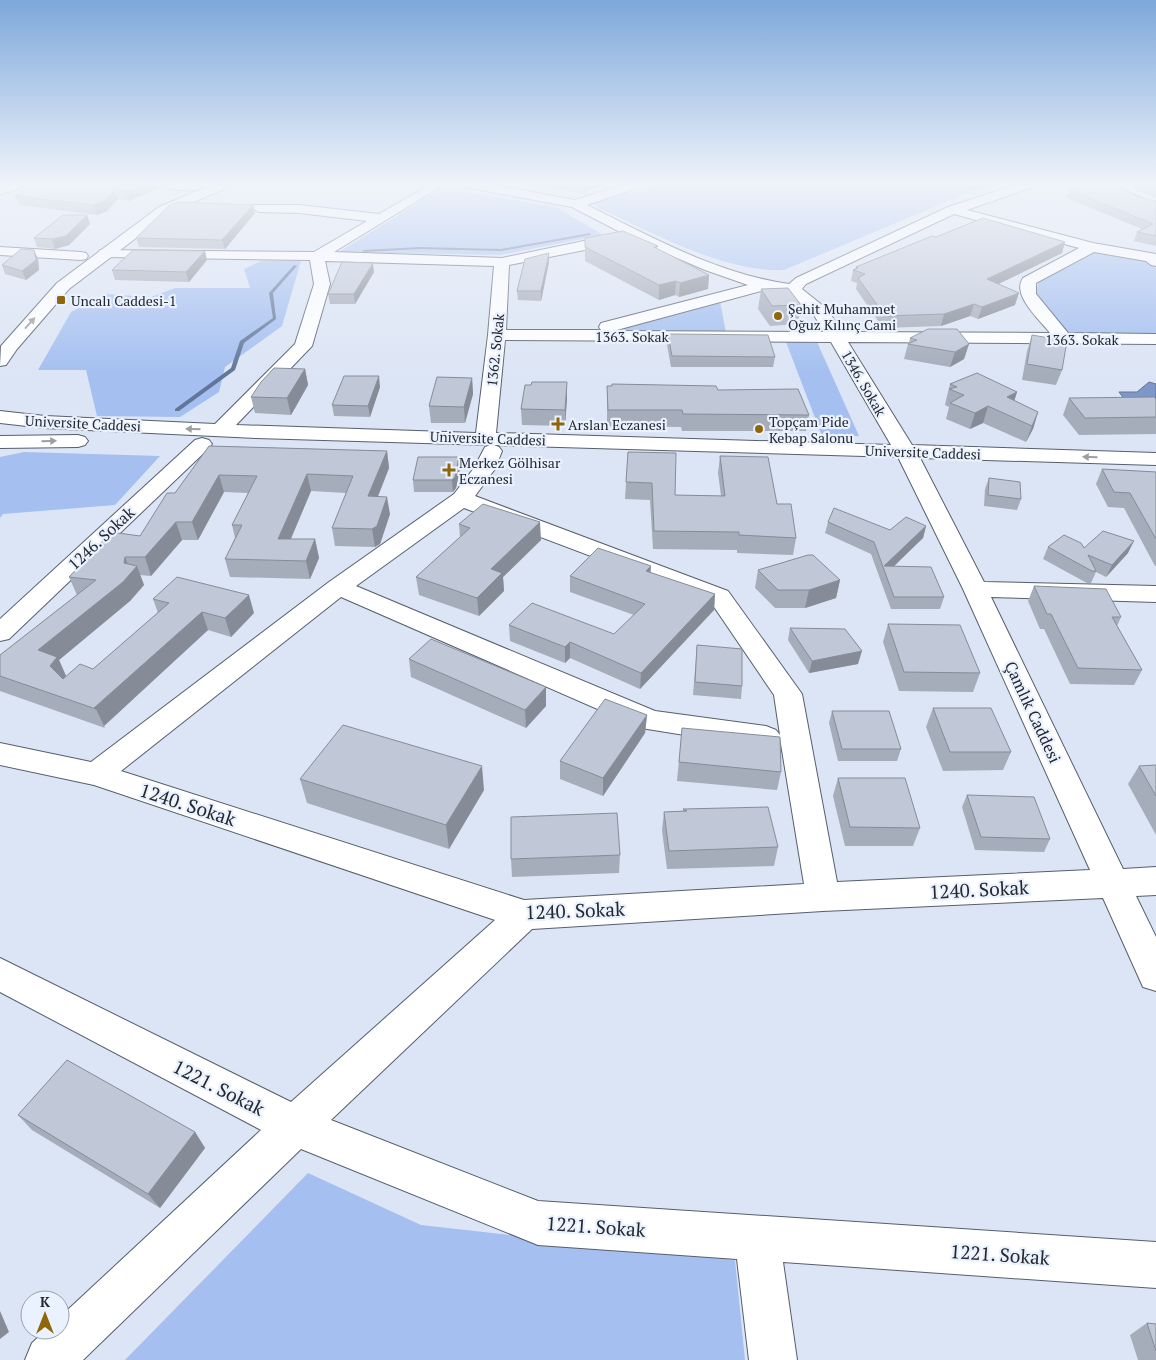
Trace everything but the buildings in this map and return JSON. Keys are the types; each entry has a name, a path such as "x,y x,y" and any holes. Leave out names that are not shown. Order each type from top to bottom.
{"street":[{"path":"47,282 93,247"},
{"path":"0,361 10,346 63,286 113,247"},
{"path":"317,256 331,247"},
{"path":"105,253 317,256 502,262 574,247"},
{"path":"665,247 710,267 766,285 793,289 801,281 873,247"},
{"path":"1064,339 1028,295 1028,281 1091,247"},
{"path":"1094,247 1154,259"},
{"path":"0,252 81,256"},
{"name":"1246. Sokak","path":"0,633 211,437 303,346 322,284 317,256"},
{"name":"1362. Sokak","path":"489,444 502,262"},
{"path":"571,336 766,285"},
{"name":"1346. Sokak","path":"793,289 822,312 909,459"},
{"name":"1363. Sokak","path":"497,335 1156,339"},
{"name":"Universite Caddesi","path":"0,416 44,422 211,437"},
{"name":"Universite Caddesi","path":"0,442 211,437 489,444 909,459 1156,473"},
{"path":"96,774 338,587 462,499 484,469 489,444"},
{"name":"Universite Caddesi","path":"909,459 1156,459"},
{"name":"Çamlık Caddesi","path":"909,459 975,588 1156,975"},
{"path":"462,499 719,596 788,694 794,741 823,897"},
{"path":"338,587 651,722 794,741"},
{"path":"975,588 1156,594"},
{"name":"1240. Sokak","path":"0,754 96,774 524,915 823,897 1156,881"},
{"path":"48,1360 297,1127 328,1095 524,915"},
{"name":"1221. Sokak","path":"0,974 297,1127 538,1222 1156,1265"},
{"path":"757,1237 773,1360"}],"shaded area":[{"path":"346,247 539,247 500,255 339,252"},
{"path":"838,247 784,270 737,265 687,248"},
{"path":"1095,250 1146,259 1156,268 1156,336 1068,335 1036,294 1038,283"},
{"path":"261,261 301,261 282,326 225,367 219,392 180,417 97,416 86,370 38,370 71,312 106,294 151,297 175,288 250,288 244,269"},
{"path":"720,301 726,333 619,331 617,329"},
{"path":"786,342 817,342 859,436 822,436"},
{"path":"1149,382 1156,384 1156,402 1128,404 1119,392 1137,392"},
{"path":"24,452 160,456 115,505 3,514 0,518 0,457"},
{"path":"308,1173 421,1225 735,1260 745,1360 125,1360"}],"waterway":[{"path":"364,251 420,248 501,250 515,247"},
{"path":"177,410 233,369 242,342 275,318 271,293 295,266"}],"place":[{"name":"Uncalı Caddesi-1","path":"61,300"},
{"name":"Şehit Muhammet Oğuz Kılınç Cami","path":"778,316"},
{"name":"Arslan Eczanesi","path":"558,424"},
{"name":"Topçam Pide Kebap Salonu","path":"759,429"},
{"name":"Merkez Gölhisar Eczanesi","path":"449,470"}]}
